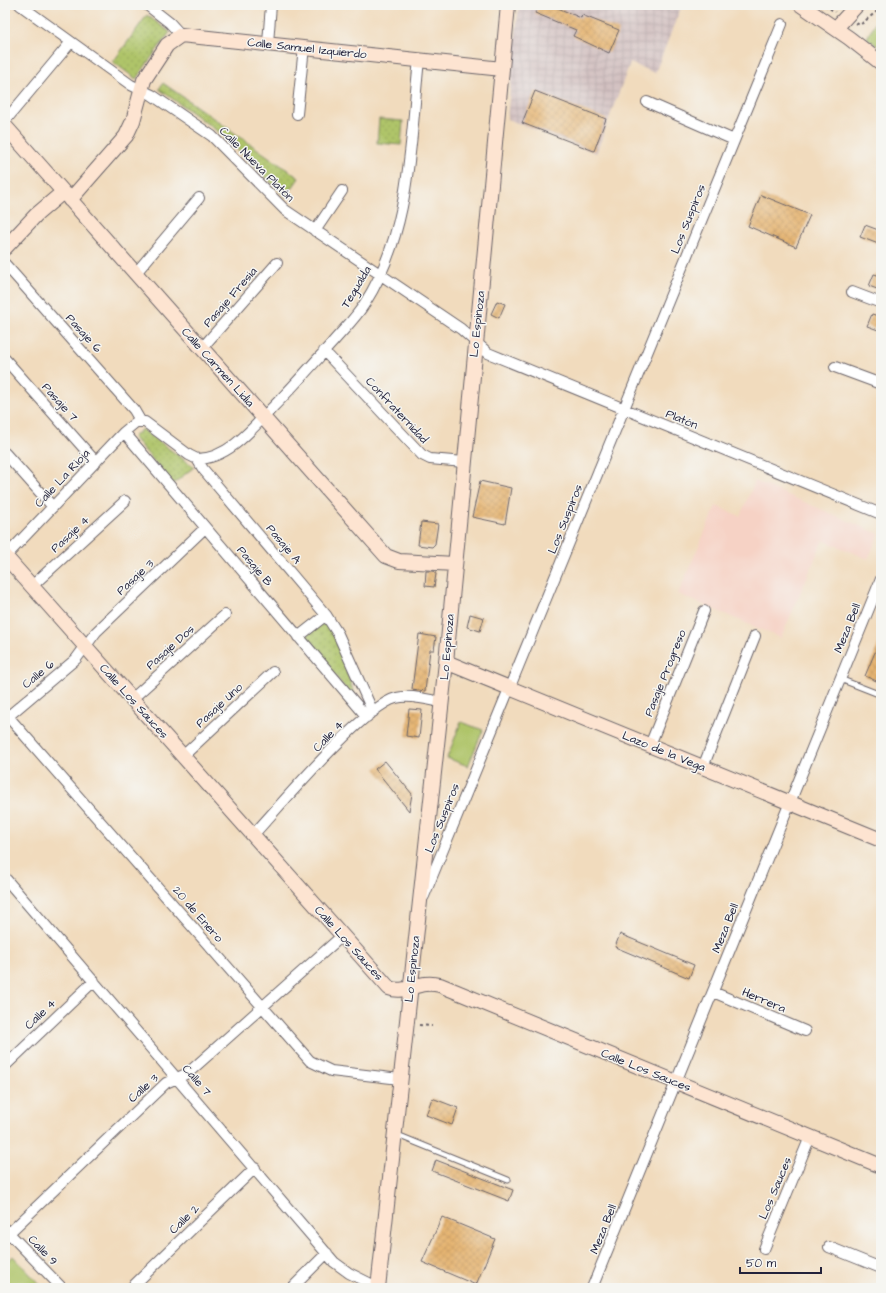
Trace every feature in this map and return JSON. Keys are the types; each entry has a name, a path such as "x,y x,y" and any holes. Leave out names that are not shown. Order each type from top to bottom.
{"street":[{"name":"Calle Nueva Platón","path":"20,5 141,90 212,136 224,146 278,205 461,329 475,342"},
{"path":"5,248 36,215 66,196 129,131 141,90 148,74 162,52 181,34 170,23 147,5"},
{"path":"268,43 271,5"},
{"name":"Lo Espinoza","path":"378,1288 442,702 508,5"},
{"path":"801,5 836,28 881,63"},
{"path":"836,28 857,5"},
{"name":"Los Suspiros","path":"419,908 782,24"},
{"name":"Calle Samuel Izquierdo","path":"181,34 502,69"},
{"path":"5,121 71,42"},
{"path":"297,114 304,47"},
{"name":"Tegualda","path":"198,459 210,458 223,452 263,417 361,309 390,252 402,212 419,60"},
{"path":"646,102 734,140"},
{"name":"Calle Carmen Lidia","path":"5,126 386,556 399,561 454,564"},
{"path":"315,231 342,191"},
{"path":"135,274 199,198"},
{"name":"Pasaje Fresia","path":"202,348 277,263"},
{"name":"Pasaje 6","path":"5,264 134,410 141,422"},
{"path":"852,292 881,303"},
{"name":"Platón","path":"475,342 488,354 881,514"},
{"name":"Confraternidad","path":"324,351 422,455 430,459 464,462"},
{"name":"Pasaje 7","path":"5,359 96,462"},
{"path":"835,367 881,384"},
{"name":"Calle La Rioja","path":"5,556 124,432 136,422 141,422"},
{"name":"Pasaje A","path":"141,422 149,425 189,455 198,459 203,469 326,615 338,634 370,714"},
{"name":"Pasaje B","path":"124,432 298,637 370,714"},
{"path":"5,453 53,507"},
{"name":"Pasaje 4","path":"32,586 125,501"},
{"name":"Pasaje 3","path":"85,646 96,632 205,528"},
{"name":"Calle Los Sauces","path":"5,556 386,986 397,990 426,983 440,985 881,1166"},
{"name":"Meza Bell","path":"592,1288 881,579"},
{"name":"Pasaje Progreso","path":"650,745 704,611"},
{"name":"Pasaje Dos","path":"132,699 225,615"},
{"path":"298,637 326,615"},
{"path":"703,767 755,636"},
{"name":"Calle 6","path":"6,716 76,659 85,646"},
{"name":"Lazo de la Vega","path":"446,662 881,840"},
{"name":"Pasaje Uno","path":"183,756 273,672"},
{"name":"Calle 4","path":"253,835 334,748 370,714 390,700 397,698 410,697 442,702"},
{"name":"20 de Enero","path":"6,716 304,1055 317,1066 338,1072 400,1079"},
{"name":"Calle 7","path":"5,878 178,1077 327,1253 349,1274 378,1288"},
{"name":"Calle 3","path":"6,1233 166,1082 188,1073 342,936"},
{"name":"Calle 4","path":"7,1060 94,981"},
{"name":"Herrera","path":"713,992 805,1031"},
{"name":"Los Sauces","path":"764,1249 810,1137"},
{"name":"Calle 2","path":"131,1288 255,1168"},
{"name":"Calle 9","path":"6,1233 62,1288"},
{"path":"830,1247 881,1268"},
{"path":"292,1288 327,1253"}],"lane":[{"path":"840,679 881,695"},
{"path":"394,1134 508,1180"}],"path":[{"path":"860,25 881,8"},
{"path":"415,1024 432,1026"}],"shaded area":[{"path":"519,5 682,5 655,73 630,63 596,153 507,119"},
{"path":"755,481 879,534 868,559 823,540 781,638 678,594 716,506 740,516"}],"green space":[{"path":"881,12 881,49 867,38"},
{"path":"147,15 170,32 136,79 113,62"},
{"path":"163,83 299,178 286,197 220,133 159,89"},
{"path":"379,119 403,121 401,145 377,143"},
{"path":"142,429 194,467 173,484 133,437"},
{"path":"324,621 334,634 357,702 303,638"},
{"path":"461,722 483,730 468,766 447,758"},
{"path":"13,1256 43,1288 5,1288 5,1264"}],"building":[{"path":"539,5 551,5 581,18 582,15 619,30 609,53 573,36 576,30 535,13"},
{"path":"535,91 606,119 594,151 522,123"},
{"path":"761,195 810,215 796,247 748,226"},
{"path":"865,225 881,231 881,245 860,237"},
{"path":"874,274 881,276 877,289 869,286"},
{"path":"497,301 505,304 499,318 491,314"},
{"path":"872,314 881,317 881,331 867,326"},
{"path":"480,481 511,488 505,524 472,517"},
{"path":"421,522 438,524 435,544 432,547 418,545"},
{"path":"426,571 434,571 436,574 434,587 425,586"},
{"path":"470,614 484,618 480,631 467,627"},
{"path":"419,634 436,637 434,650 430,650 425,691 412,689"},
{"path":"881,638 881,683 865,676"},
{"path":"409,709 422,710 419,738 406,736"},
{"path":"385,761 412,794 409,811 375,769"},
{"path":"620,934 694,965 689,978 615,947"},
{"path":"432,1098 458,1108 452,1125 426,1115"},
{"path":"436,1160 513,1190 509,1201 432,1171"},
{"path":"442,1217 495,1239 476,1285 422,1262"}]}
